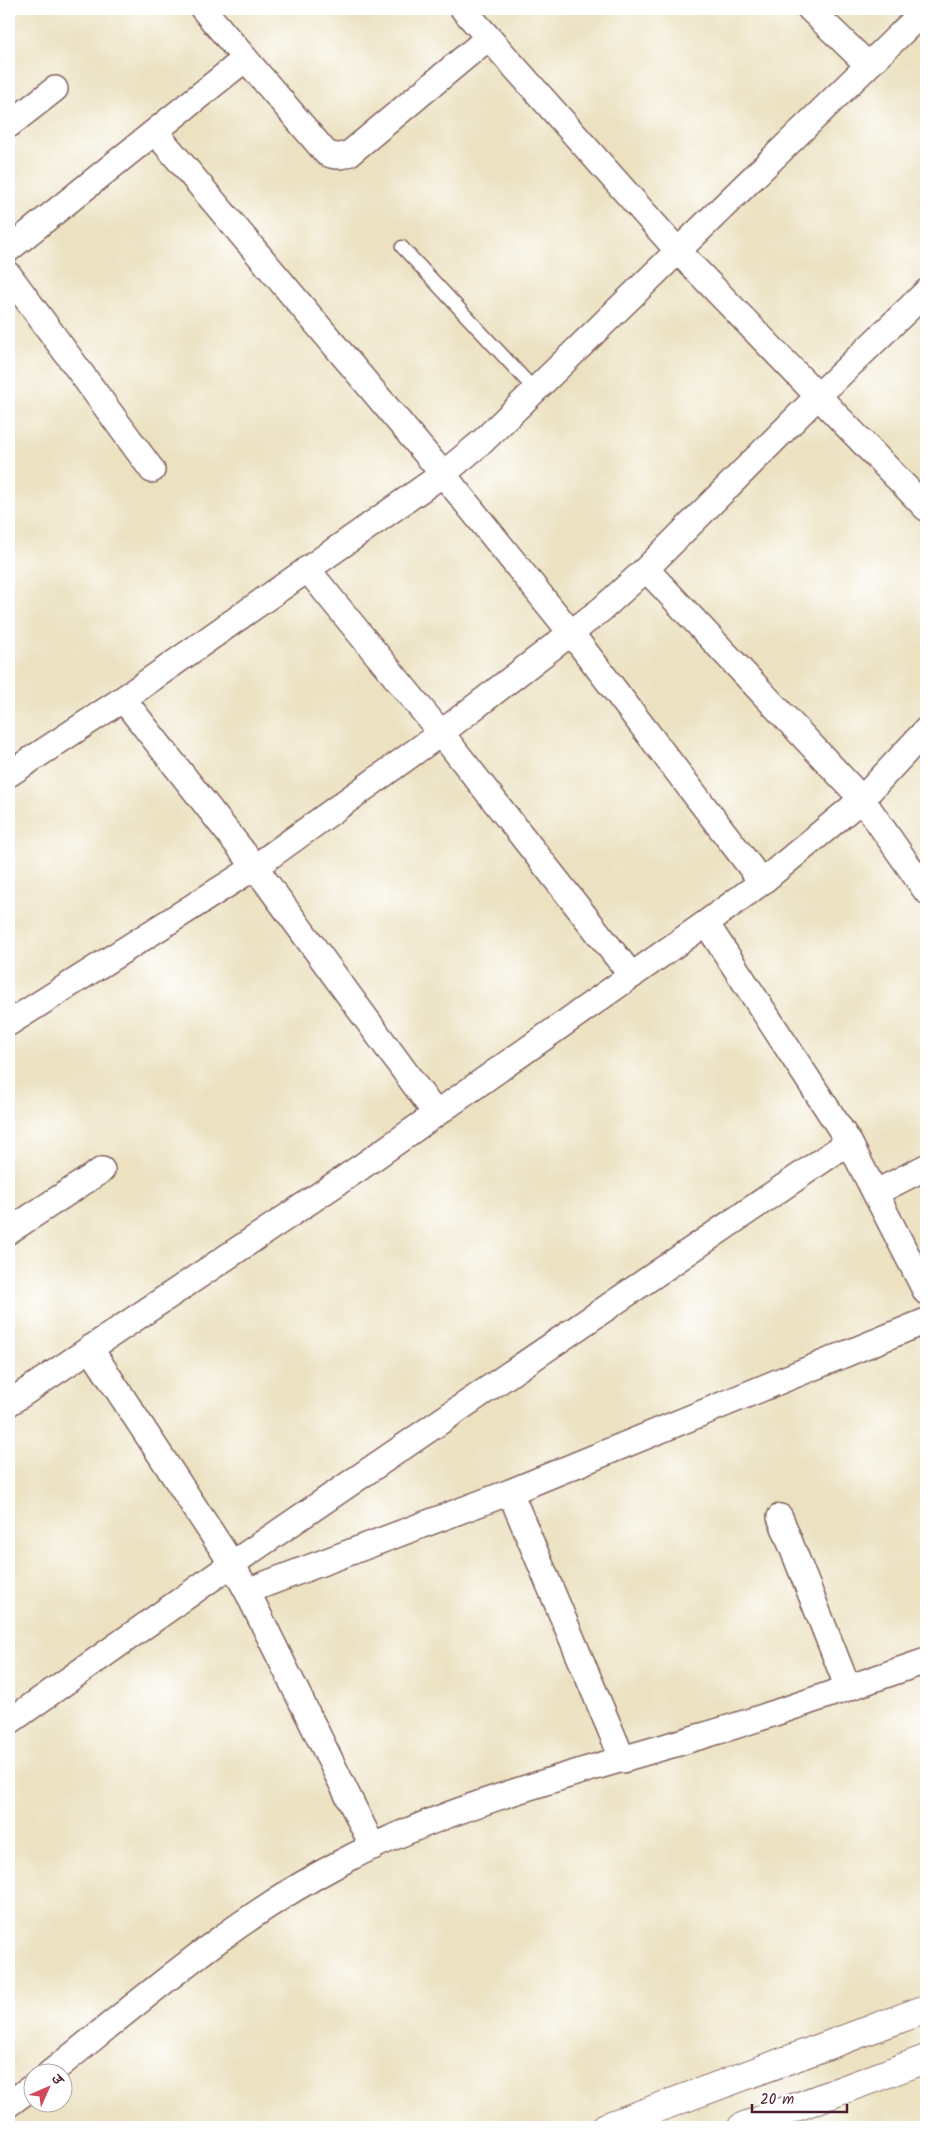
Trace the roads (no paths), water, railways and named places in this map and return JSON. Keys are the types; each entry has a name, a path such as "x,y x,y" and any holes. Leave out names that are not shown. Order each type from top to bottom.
{"main road":[{"path":"606,2127 926,2009"},
{"path":"742,2127 926,2059"}],"street":[{"path":"203,9 326,153 332,156 342,156 350,153 488,38"},
{"path":"463,9 678,251 926,508"},
{"path":"810,9 868,65"},
{"path":"9,774 123,700 442,474 483,441 534,389 926,9"},
{"path":"9,249 245,59"},
{"path":"9,125 55,88"},
{"path":"156,132 442,474 571,633 762,882"},
{"path":"9,275 152,470"},
{"path":"9,1024 255,867 441,734 571,633 646,569 818,396 926,292"},
{"path":"307,569 441,734 632,976"},
{"path":"646,569 862,799 926,891"},
{"path":"123,700 255,867 436,1114"},
{"path":"9,1403 361,1166 632,976 762,882 862,799 926,730"},
{"path":"706,923 849,1142 926,1292"},
{"path":"9,1722 232,1564 849,1142"},
{"path":"875,1193 926,1167"},
{"path":"9,1231 102,1170"},
{"path":"247,1591 510,1492 926,1320"},
{"path":"90,1348 232,1564 372,1847"},
{"path":"510,1492 622,1760"},
{"path":"780,1518 848,1688"},
{"path":"62,2064 204,1951 286,1895 339,1863 372,1847 458,1812 723,1730 926,1661"},
{"path":"9,2104 22,2094"}],"lane":[{"path":"402,248 534,389"}]}
